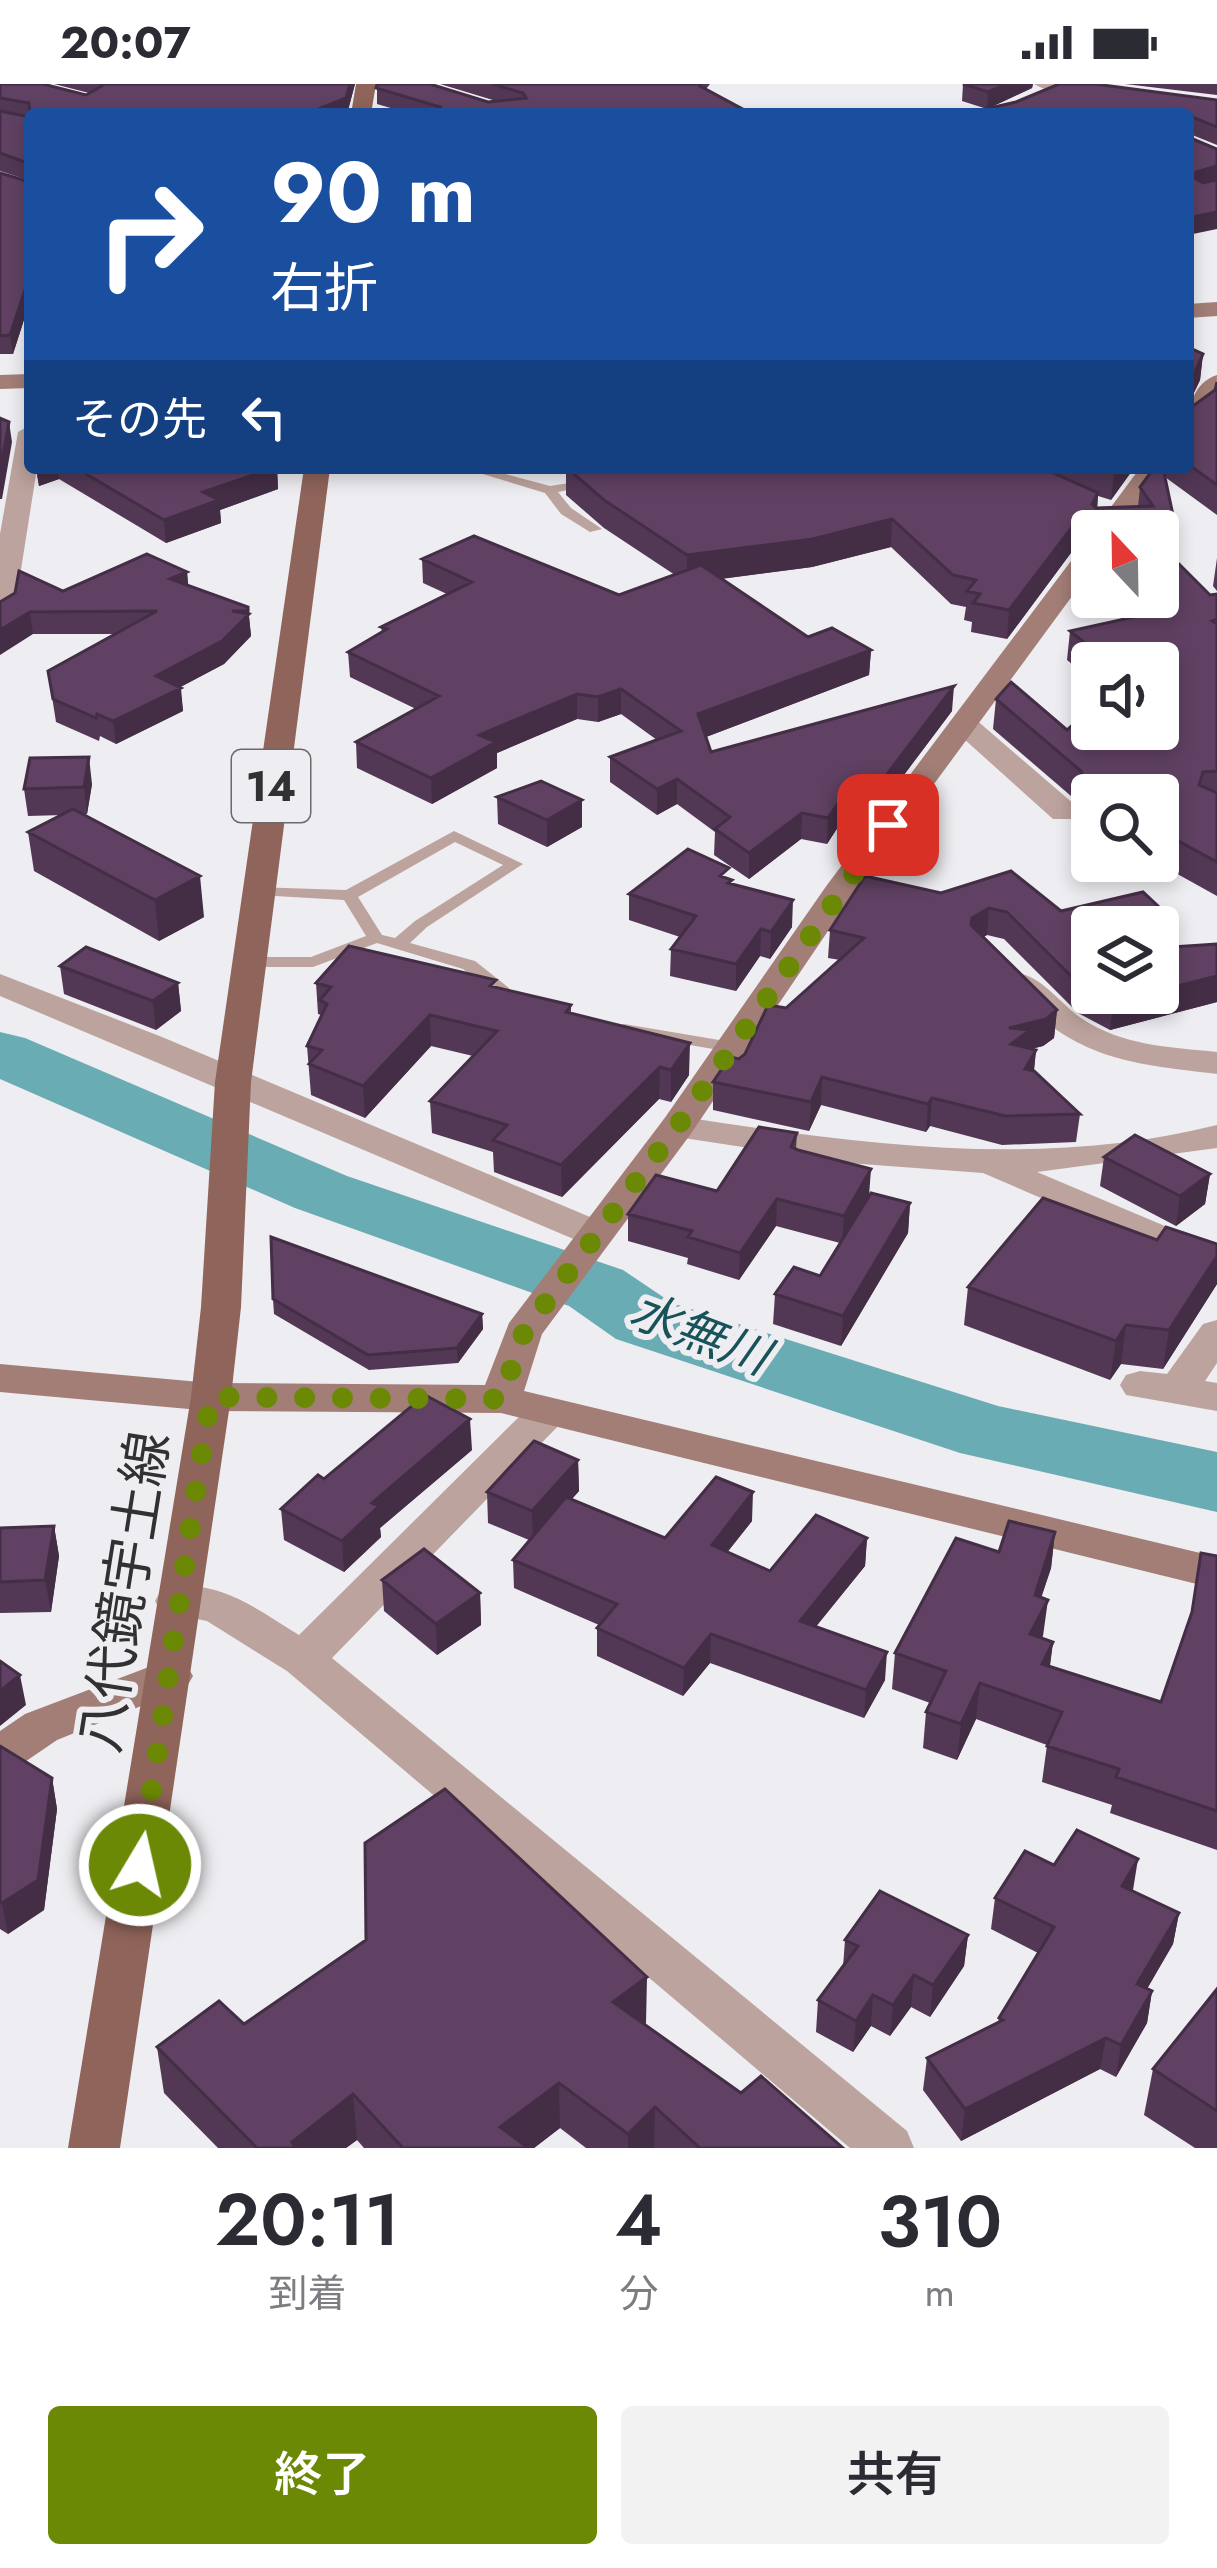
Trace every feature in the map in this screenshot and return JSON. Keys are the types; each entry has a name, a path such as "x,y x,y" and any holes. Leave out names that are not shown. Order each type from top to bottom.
{"main road":[{"name":"14","path":"233,1094 316,474"},
{"name":"八代鏡宇土線","path":"94,2148 211,1397 233,1094"}],"street":[{"path":"1022,106 1063,88 1118,93"},
{"path":"1063,88 1094,108"},
{"path":"1194,413 1217,382"},
{"path":"0,614 24,468"},
{"path":"1128,510 1149,474"},
{"path":"1085,505 1093,510"},
{"path":"501,1399 524,1332 677,1127 838,892 1071,579"},
{"path":"964,724 1064,812"},
{"path":"1002,962 1063,1024 1114,1051 1217,1063"},
{"path":"0,984 151,1042 233,1094 590,1243"},
{"path":"677,1127 844,1153 990,1166 1099,1157 1217,1136"},
{"path":"990,1166 1217,1262"},
{"path":"1178,1390 1217,1333"},
{"path":"0,1378 211,1397 501,1399 1217,1574"},
{"path":"303,1659 547,1413"},
{"path":"176,1601 217,1606 303,1659 887,2148"},
{"path":"0,1755 41,1727 170,1676"}],"lane":[{"path":"492,474 550,490 612,477"},
{"path":"550,490 566,512 595,530"},
{"path":"258,890 349,895 454,836 515,864 421,924 398,945"},
{"path":"349,895 376,938"},
{"path":"248,962 313,962 376,938 469,965 512,1000"},
{"path":"595,1024 731,1047"}],"building":[{"path":"0,84 43,84 86,95 101,84 350,84 346,98 321,108 29,108 29,103 0,98"},
{"path":"377,84 430,84 488,102 526,98 492,84 701,84 741,108 439,108 376,88"},
{"path":"963,84 1007,84 988,92"},
{"path":"1059,84 1095,84 1217,100 1217,127 1194,118 1194,108 990,108"},
{"path":"0,111 24,116 24,162 0,153"},
{"path":"1194,139 1217,149 1217,166 1194,175"},
{"path":"0,173 24,180 24,293 10,335 0,336"},
{"path":"1194,178 1203,183 1217,180 1217,212 1194,217"},
{"path":"1194,350 1203,354 1194,374"},
{"path":"1217,382 1217,485 1194,468 1194,405 1215,390"},
{"path":"0,418 9,422 0,471"},
{"path":"86,474 256,474 203,492 219,500 164,520"},
{"path":"574,474 1055,474 1098,493 1092,504 1096,508 1153,506 1140,487 1150,474 1164,474 1172,510 1071,510 1071,528 1009,610 973,603 980,594 967,591 976,580 953,575 892,519 813,539 687,555 604,500"},
{"path":"474,536 619,595 701,565 808,637 832,628 871,650 698,714 711,752 954,686 875,790 851,784 828,818 802,813 749,853 715,829 730,817 677,779 657,789 610,757 681,731 621,689 598,697 577,694 479,735 496,742 431,778 356,742 439,696 348,652 387,629 381,627 472,582 422,559"},
{"path":"147,554 187,572 170,579 248,607 248,611 232,611 249,614 222,641 156,676 181,688 113,721 53,699 48,671 157,611 30,612 0,630 0,602 15,593 19,571 63,591"},
{"path":"1179,564 1210,595 1217,594 1217,619 1212,621 1217,624 1217,771 1203,772 1199,785 1217,793 1217,862 1179,841 1179,774 1082,774 996,699 1011,682 1067,730 1071,726 1071,750 1179,750 1179,642 1084,642 1070,631 1129,618 1179,618"},
{"path":"89,757 84,787 24,789 30,758"},
{"path":"541,781 582,800 547,820 497,797"},
{"path":"73,809 200,876 155,900 28,832"},
{"path":"688,849 729,868 720,876 732,880 728,883 793,900 771,932 761,929 736,964 671,949 696,916 629,894"},
{"path":"1011,871 1061,911 1071,909 1071,976 1007,912 989,908 972,918 971,925 1057,1010 1046,1019 1009,1028 1030,1030 1011,1044 1036,1050 1025,1069 1034,1071 1080,1114 1005,1116 932,1098 928,1104 822,1077 811,1102 713,1082 730,1057 739,1059 745,1054 768,1005 786,1008 864,938 830,930 865,876 941,893"},
{"path":"1143,892 1158,906 1083,906"},
{"path":"1217,944 1217,976 1179,986 1179,947"},
{"path":"349,946 496,980 490,986 571,1005 566,1012 690,1043 671,1070 660,1067 561,1165 493,1140 507,1125 430,1101 497,1031 430,1015 363,1086 309,1064 322,1050 307,1046 327,1004 320,1000 331,987 316,983"},
{"path":"86,947 178,983 153,1001 60,966"},
{"path":"759,1127 797,1133 791,1147 798,1150 871,1169 844,1216 777,1199 740,1253 688,1237 692,1231 628,1214 656,1175 717,1191"},
{"path":"1135,1135 1210,1174 1180,1196 1104,1157"},
{"path":"871,1193 910,1203 843,1316 775,1294 794,1267 820,1276"},
{"path":"1043,1198 1157,1240 1166,1227 1217,1244 1217,1256 1169,1330 1126,1325 1116,1341 968,1287"},
{"path":"271,1237 482,1314 457,1348 368,1355 273,1299"},
{"path":"425,1395 470,1419 372,1503 379,1506 342,1541 281,1509 318,1475 324,1479"},
{"path":"534,1441 578,1460 532,1511 487,1492"},
{"path":"716,1477 753,1492 712,1545 770,1571 816,1515 867,1538 800,1621 887,1652 866,1690 711,1634 684,1668 597,1628 617,1604 513,1560 566,1497 665,1538"},
{"path":"1009,1521 1055,1532 1035,1595 1048,1600 1030,1634 1053,1642 1042,1664 1161,1702 1192,1612 1201,1553 1217,1556 1217,1811 1116,1777 1119,1769 1047,1746 1062,1712 980,1683 961,1724 926,1712 946,1671 895,1653 956,1538 999,1552"},
{"path":"54,1526 45,1580 0,1582 0,1528"},
{"path":"424,1549 480,1593 436,1624 382,1580"},
{"path":"0,1661 20,1675 0,1691"},
{"path":"0,1746 52,1778 38,1880 2,1903 0,1902"},
{"path":"445,1789 647,1977 613,2002 741,2093 761,2076 843,2148 700,2148 655,2107 628,2134 559,2083 500,2127 528,2148 403,2148 353,2094 292,2142 296,2148 257,2148 157,2047 219,2001 244,2024 366,1940 365,1843"},
{"path":"1077,1830 1138,1859 1122,1886 1179,1913 1137,1984 1152,1991 1121,2045 1106,2038 965,2109 927,2058 1003,2020 999,2018 1054,1927 995,1898 1025,1851 1054,1865"},
{"path":"880,1891 968,1935 933,1985 914,1975 893,2005 873,1995 856,2021 818,2000 858,1946 845,1940"},
{"path":"1217,1989 1217,2111 1153,2069"}],"waterway":[{"name":"水無川","path":"0,1053 321,1192 596,1288 644,1321 989,1433 1217,1482"}],"route":[{"path":"140,1865 170,1676 176,1601 211,1397 501,1399 524,1332 677,1127 888,825"}]}
